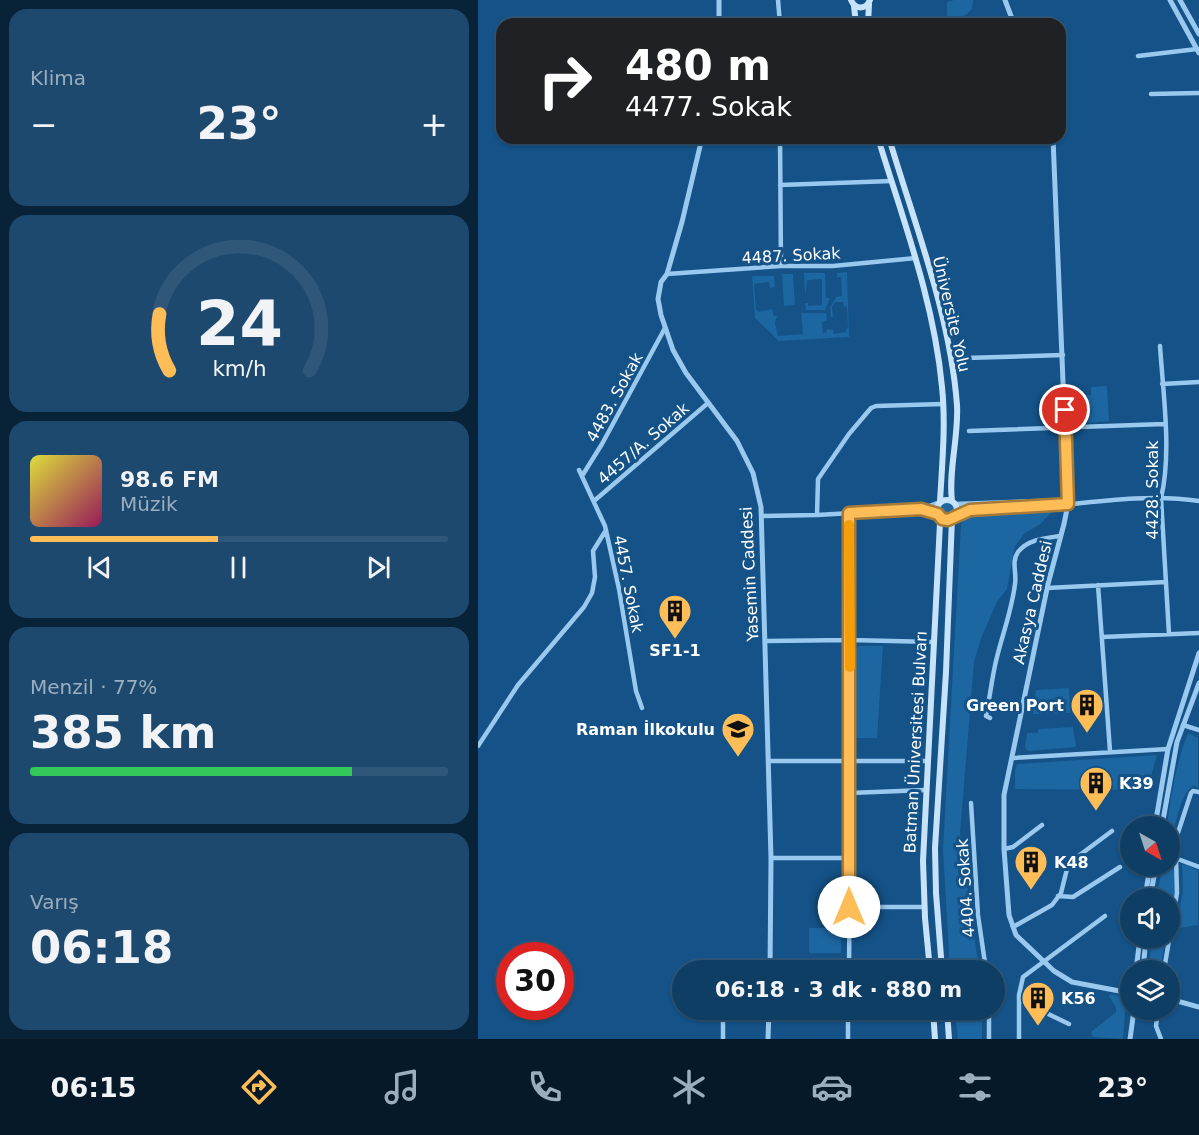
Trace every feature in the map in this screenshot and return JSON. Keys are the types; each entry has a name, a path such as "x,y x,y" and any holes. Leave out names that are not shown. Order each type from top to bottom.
{"main road":[{"path":"851,2 860,8 871,1"},
{"path":"869,18 871,1"},
{"path":"851,2 855,18"},
{"path":"880,144 916,258 934,327 943,404 940,502 937,508 938,514 945,520 953,517"},
{"name":"Üniversite Yolu","path":"891,144 927,262 949,350 957,407 954,502"},
{"path":"940,502 946,500 954,502 957,510 953,517 936,849 936,893 942,960"},
{"name":"Batman Üniversitesi Bulvarı","path":"929,960 924,861 940,523 938,514"},
{"path":"934,1020 935,1039"},
{"path":"948,1020 949,1039"}],"street":[{"path":"719,0 719,18"},
{"path":"778,0 780,18"},
{"path":"1005,0 1012,18"},
{"path":"1138,56 1198,51 1170,0"},
{"path":"1180,0 1198,34"},
{"path":"1151,94 1198,93"},
{"name":"Yasemin Caddesi","path":"700,144 667,274 661,282 658,299 673,350 686,373 737,441 752,473 762,516 771,858 770,960"},
{"path":"780,144 781,266"},
{"name":"Akasya Caddesi","path":"1053,144 1068,502 1047,588 1004,795 1004,849 1009,915 1016,935 1042,962 1072,982 1120,991"},
{"path":"780,185 892,181"},
{"name":"4487. Sokak","path":"667,274 781,266 833,266 916,258"},
{"name":"4483. Sokak","path":"582,476 665,328"},
{"name":"4428. Sokak","path":"1160,346 1165,483 1161,498 1169,634"},
{"path":"965,358 1063,355"},
{"path":"1162,384 1198,382"},
{"name":"4457/A. Sokak","path":"594,501 708,403"},
{"path":"817,515 818,479 849,434 871,408 943,404"},
{"path":"969,431 1164,424"},
{"name":"4457. Sokak","path":"579,470 606,530 619,589 636,691 642,708"},
{"path":"953,517 970,510 1068,502 1161,498 1198,501"},
{"path":"762,516 921,509 940,502"},
{"path":"954,502 1068,502"},
{"path":"921,509 938,514"},
{"path":"848,960 849,513"},
{"path":"478,747 518,686 584,607 592,592 595,577 593,551 606,530"},
{"path":"990,718 986,716 1016,581 1014,563 1016,557 1020,550 1032,542 1044,537 1060,536"},
{"path":"1047,588 1166,582"},
{"path":"1098,585 1111,752"},
{"path":"1102,637 1198,633"},
{"path":"766,641 933,642"},
{"path":"1157,816 1168,749 1198,653"},
{"path":"1164,816 1174,755 1198,683"},
{"path":"1183,725 1198,730"},
{"path":"1012,758 1168,749"},
{"path":"769,761 927,761"},
{"path":"849,793 926,790"},
{"path":"1180,830 1191,793 1198,792"},
{"name":"4404. Sokak","path":"971,802 978,915 985,960"},
{"path":"1004,849 1013,847 1042,825"},
{"path":"1013,927 1052,905 1073,860 1112,831"},
{"path":"771,858 849,858"},
{"path":"1180,860 1198,867"},
{"path":"1058,896 1073,897 1120,867"},
{"path":"1166,960 1177,893 1175,876"},
{"path":"849,907 925,907"},
{"path":"1019,1039 1019,1000 1023,977 1105,916"},
{"path":"1019,1000 1069,1024"},
{"path":"1180,1002 1198,1007"},
{"path":"723,1020 723,1039"},
{"path":"768,1039 769,1020"},
{"path":"848,1020 848,1039"},
{"path":"989,1020 989,1039"},
{"path":"1130,1039 1133,1020"},
{"path":"1157,1020 1156,1026 1161,1039"}],"shaded area":[{"path":"973,0 970,11 959,18 947,18 947,2"},
{"path":"847,272 849,337 779,341 755,318 752,276 774,276 775,287 770,288 769,282 754,284 756,309 759,312 772,309 774,316 777,316 775,323 778,336 803,334 801,313 826,313 827,321 822,322 823,333 827,332 827,329 833,330 834,334 846,332 848,328 847,307 843,302 835,302 832,307 833,317 831,317 830,308 836,297 842,296 841,277 837,277 837,273"},
{"path":"804,273 825,273 826,298 830,298 825,310 806,310 805,303 808,303 808,306 822,305 822,279 807,280 805,292"},
{"path":"782,274 793,274 795,305 784,306"},
{"path":"1107,386 1109,421 1074,424 1073,396 1091,395 1091,387"},
{"path":"946,501 954,509 946,517 938,509"},
{"path":"990,511 1052,512 1040,524 1024,534 1015,546 1007,589 997,602 982,636 974,662 960,834 978,960 949,960 943,850 961,524 967,516"},
{"path":"858,646 883,646 877,738 854,738 854,650"},
{"path":"1069,688 1070,713 1033,714 1036,690"},
{"path":"1073,727 1076,747 1028,751 1025,748 1027,733 1038,733 1038,729"},
{"path":"1188,733 1198,738 1198,788 1194,785 1189,789 1177,816 1168,816 1177,767"},
{"path":"1157,755 1147,790 1015,789 1017,764"},
{"path":"1185,864 1198,871 1198,925 1180,928 1183,889 1182,865"},
{"path":"1160,876 1175,876 1175,888 1159,888"},
{"path":"809,928 841,928 841,953 809,953"},
{"path":"1151,948 1164,948 1162,960 1149,960"},
{"path":"1110,994 1120,996 1120,1020 1124,1020 1123,1039 1093,1037 1091,1032 1116,1012 1116,1007 1109,997"},
{"path":"956,1020 982,1020 982,1039 958,1039"}],"slow traffic":[{"path":"849,525 850,667"}],"place":[{"name":"SF1-1","path":"675,640"},
{"name":"Green Port","path":"1087,734"},
{"name":"Raman İlkokulu","path":"738,758"},
{"name":"K39","path":"1096,812"},
{"name":"K48","path":"1031,891"},
{"name":"K56","path":"1038,1027"}],"route":[{"path":"849,907 851,729 849,513 921,509 948,520 970,510 1068,504 1065,410"}]}
